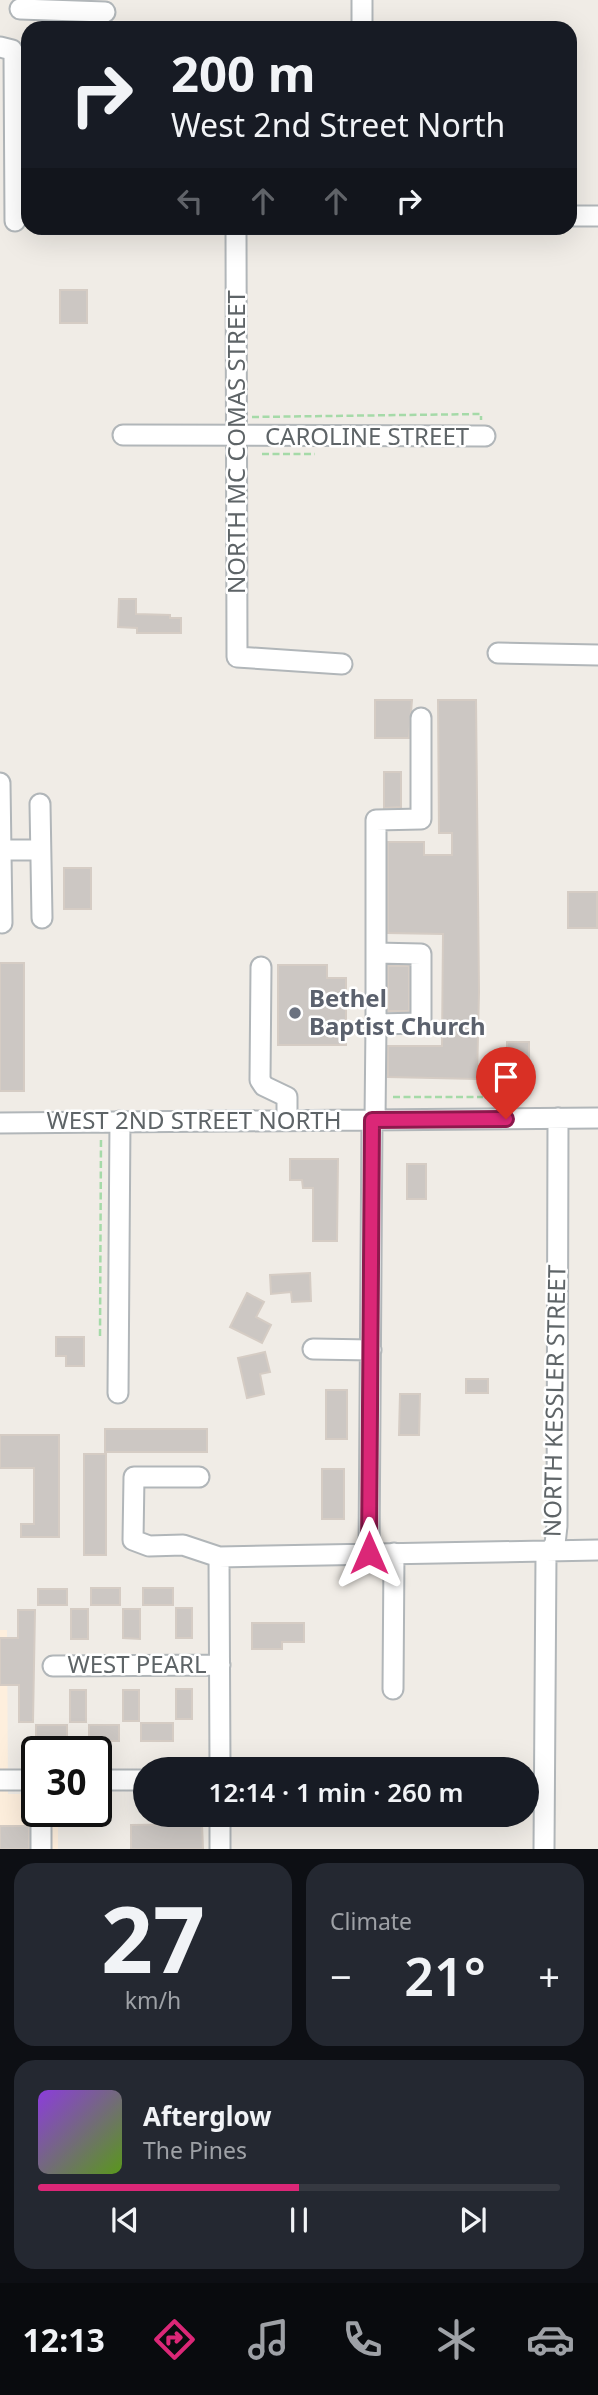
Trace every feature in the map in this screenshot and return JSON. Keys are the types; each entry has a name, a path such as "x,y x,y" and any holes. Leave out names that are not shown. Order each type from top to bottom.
{"street":[{"path":"362,0 362,21"},
{"path":"20,9 105,13"},
{"path":"0,47 12,50 14,55 7,182 14,221"},
{"path":"577,216 598,216"},
{"name":"NORTH MC COMAS STREET","path":"236,235 237,657 342,664"},
{"name":"CAROLINE STREET","path":"123,435 238,438 485,436"},
{"path":"498,653 598,655"},
{"path":"369,1553 376,820 421,819 421,718"},
{"path":"0,783 2,923"},
{"path":"40,804 42,918"},
{"path":"1,850 40,850"},
{"path":"376,953 421,954 421,1023 376,1024"},
{"path":"261,967 260,1080 264,1086 286,1097 287,1120"},
{"name":"NORTH KESSLER STREET","path":"544,1849 546,1555 555,1544 557,1527 558,1118"},
{"name":"WEST 2ND STREET NORTH","path":"0,1122 598,1118"},
{"path":"118,1394 120,1121"},
{"path":"313,1349 371,1350"},
{"path":"199,1477 134,1477 133,1540 149,1546 183,1545 219,1557 598,1550"},
{"path":"393,1689 394,1553"},
{"path":"219,1557 220,1757"},
{"name":"WEST PEARL","path":"53,1666 220,1665"},
{"path":"0,1780 21,1780"},
{"path":"112,1780 133,1780"},
{"path":"41,1827 41,1849"},
{"path":"220,1827 220,1849"}],"path":[{"path":"375,1097 483,1097"},
{"path":"89,1138 101,1137 100,1336"}],"shaded area":[{"path":"0,1630 7,1630 8,1794 21,1794 21,1827 58,1827 58,1849 0,1849"}],"building":[{"path":"60,290 87,290 87,323 60,323"},
{"path":"119,599 136,599 136,614 181,618 181,633 137,633 137,628 118,627"},
{"path":"375,700 412,700 409,738 375,738"},
{"path":"438,700 476,700 479,992 477,1079 388,1077 388,1046 442,1046 443,934 388,933 388,842 424,842 424,855 452,855 452,833 439,833"},
{"path":"384,772 401,772 401,807 384,808"},
{"path":"64,868 91,868 91,909 64,909"},
{"path":"568,892 597,892 597,928 568,928"},
{"path":"0,963 24,963 24,1091 0,1091"},
{"path":"278,965 327,965 327,978 346,978 346,1045 278,1045"},
{"path":"388,966 409,966 409,1011 388,1011"},
{"path":"507,1042 529,1042 529,1080 507,1080"},
{"path":"290,1159 338,1159 337,1241 313,1241 313,1188 303,1188 302,1180 290,1180"},
{"path":"407,1164 426,1164 426,1199 407,1199"},
{"path":"310,1273 311,1301 292,1302 291,1292 271,1294 270,1275"},
{"path":"247,1293 264,1302 256,1317 271,1325 262,1343 230,1327"},
{"path":"56,1337 84,1337 84,1366 66,1366 66,1356 56,1356"},
{"path":"265,1352 270,1372 260,1374 264,1394 247,1398 238,1358"},
{"path":"466,1379 488,1379 488,1393 466,1393"},
{"path":"326,1390 347,1390 347,1439 326,1439"},
{"path":"400,1394 420,1394 419,1435 399,1435"},
{"path":"105,1429 207,1429 207,1452 105,1452"},
{"path":"0,1435 59,1435 59,1537 21,1537 21,1524 34,1524 34,1468 0,1468"},
{"path":"84,1454 106,1454 106,1555 84,1555"},
{"path":"322,1469 344,1469 344,1519 322,1519"},
{"path":"91,1588 120,1588 120,1605 91,1605"},
{"path":"143,1588 173,1588 173,1605 143,1605"},
{"path":"38,1589 67,1589 67,1605 38,1605"},
{"path":"176,1608 192,1608 192,1638 176,1638"},
{"path":"71,1609 88,1609 88,1639 71,1639"},
{"path":"123,1609 140,1609 140,1639 123,1638"},
{"path":"18,1610 35,1610 33,1722 19,1722 19,1685 0,1685 0,1638 18,1638"},
{"path":"252,1623 304,1623 304,1642 282,1642 282,1649 252,1649"},
{"path":"176,1689 192,1689 192,1719 176,1719"},
{"path":"70,1690 86,1690 86,1722 70,1722"},
{"path":"123,1690 139,1690 139,1721 123,1721"},
{"path":"141,1723 173,1723 173,1741 141,1741"},
{"path":"36,1725 67,1725 67,1736 36,1736"},
{"path":"89,1725 119,1725 119,1741 112,1741 112,1736 89,1736"},
{"path":"131,1825 202,1827 203,1849 131,1849"},
{"path":"0,1826 29,1827 29,1849 0,1849"}],"place":[{"name":"Bethel Baptist Church","path":"295,1013"}],"route":[{"path":"369,1553 372,1120 506,1119"}]}
